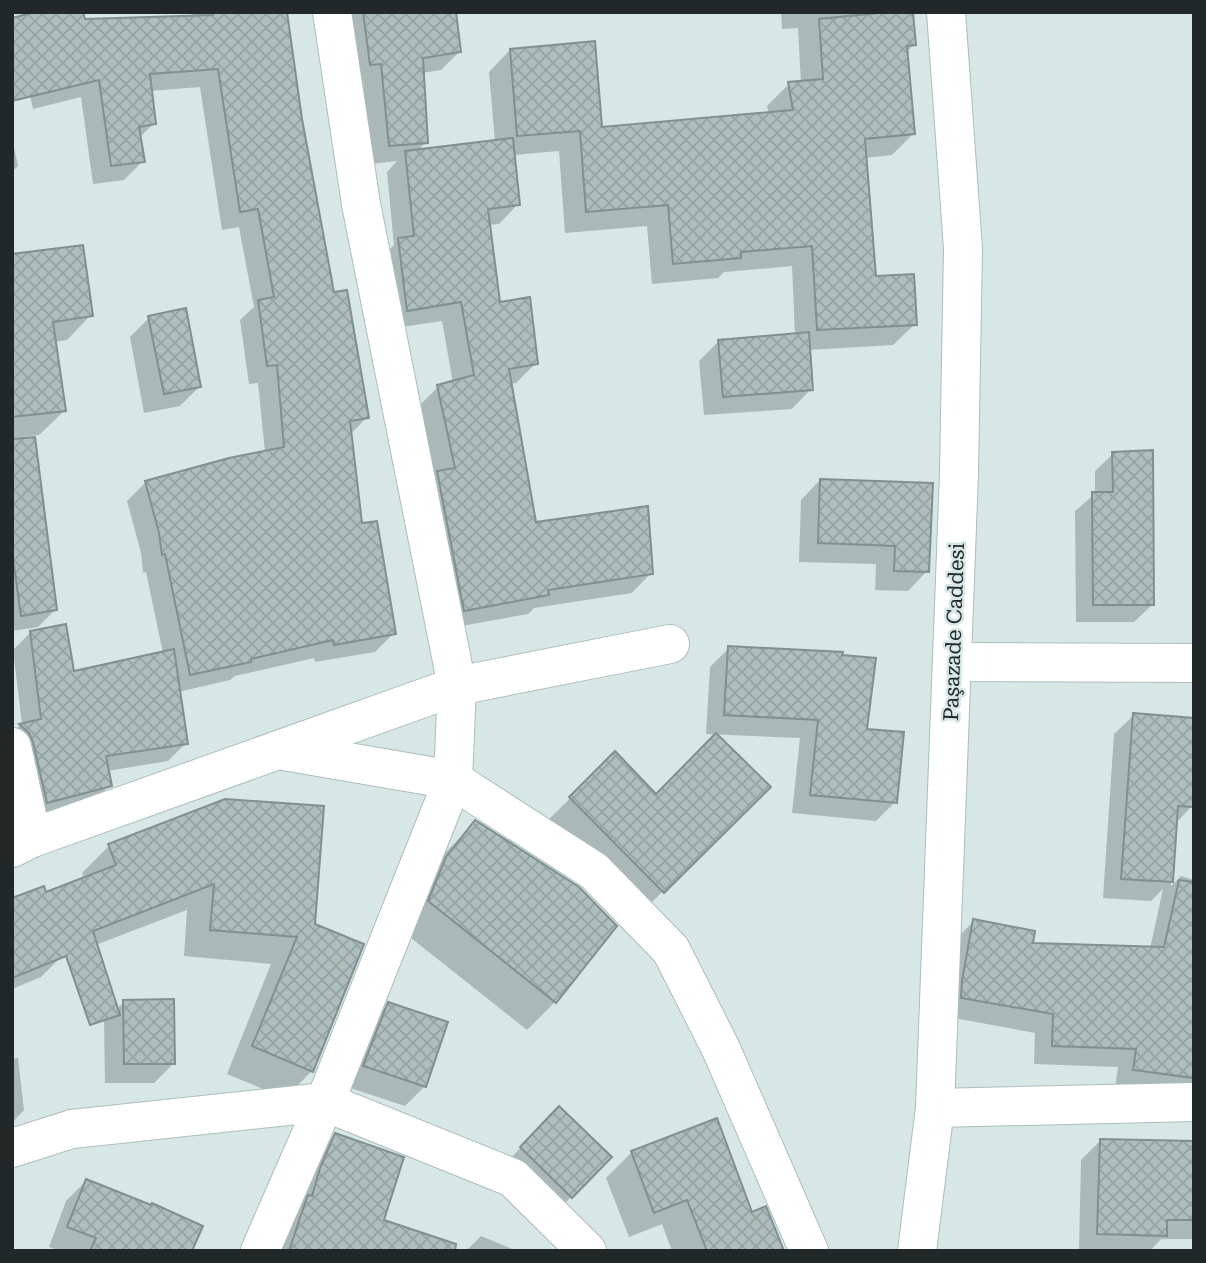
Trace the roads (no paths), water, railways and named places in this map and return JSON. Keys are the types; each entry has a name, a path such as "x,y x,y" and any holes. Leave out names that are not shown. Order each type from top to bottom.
{"street":[{"path":"260,1251 325,1102 453,780 457,687 361,204 332,12"},
{"name":"Paşazade Caddesi","path":"917,1251 934,1108 953,662 963,249 946,12"},
{"path":"12,747 22,843 457,687 670,644"},
{"path":"953,662 1194,663"},
{"path":"278,750 453,780 594,871 671,950 721,1049 809,1251"},
{"path":"934,1108 1194,1101"},
{"path":"12,1148 72,1129 325,1102 513,1178 587,1251"}]}
